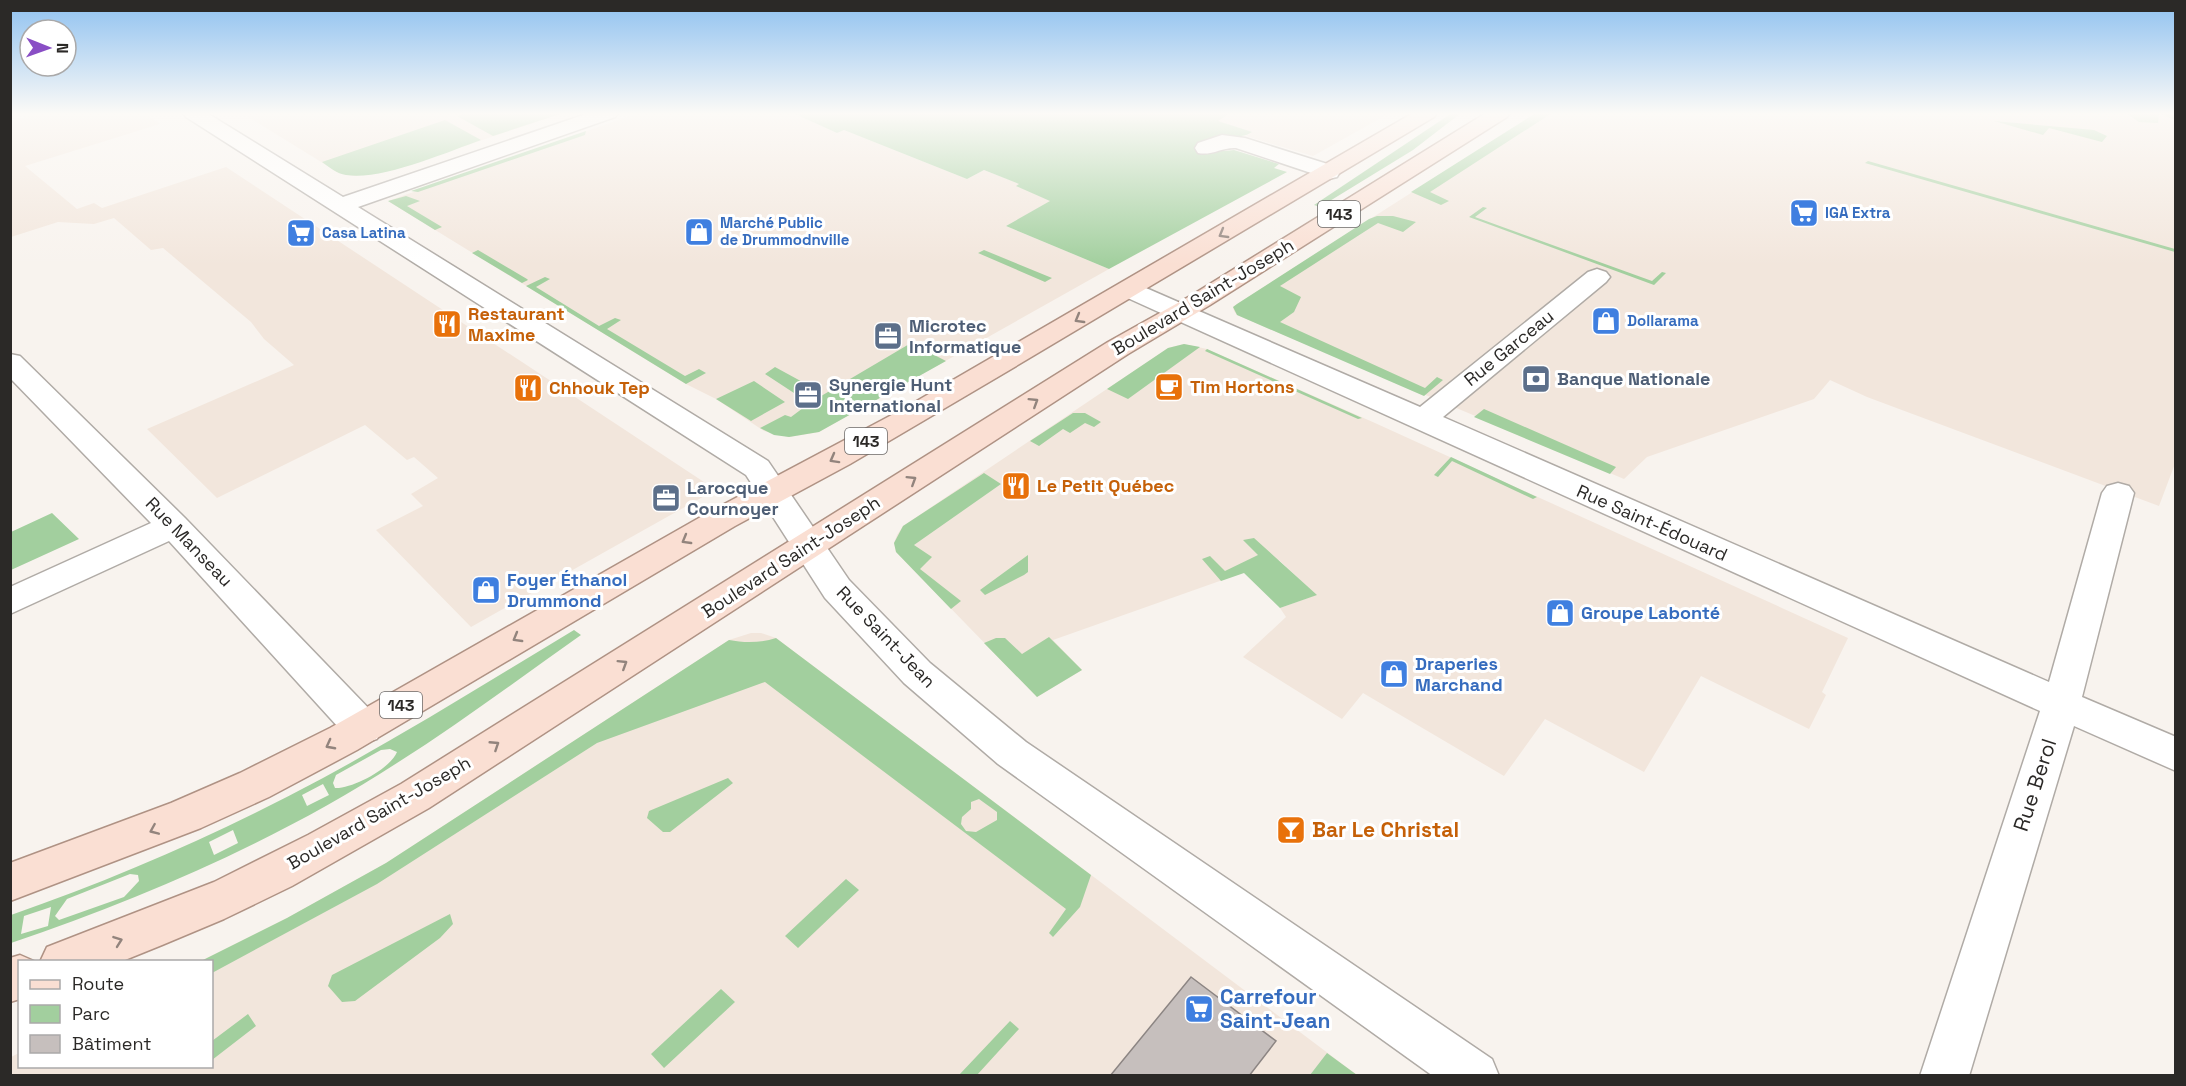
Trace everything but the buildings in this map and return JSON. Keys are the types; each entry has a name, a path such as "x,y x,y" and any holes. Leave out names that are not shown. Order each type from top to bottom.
{"main road":[{"name":"143","path":"10,882 145,834 287,768 363,728 726,517 1130,290 1343,164"},
{"name":"Boulevard Saint-Joseph","path":"68,960 144,932 229,896 353,832 415,796 1118,348 1180,313 1419,164"}],"street":[{"name":"Rue Saint-Jean","path":"274,164 756,468 837,589 917,673 1012,753 1475,1076"},
{"path":"342,206 463,164"},
{"path":"1304,164 1329,172"},
{"name":"Rue Garceau","path":"1422,420 1598,277"},
{"name":"Rue Saint-Édouard","path":"1130,290 2175,754"},
{"name":"Rue Manseau","path":"10,362 174,526 363,728"},
{"name":"Rue Berol","path":"1944,1076 2061,705 2118,493"},
{"path":"10,602 174,526"}],"shaded area":[{"path":"11,164 32,164 25,166 77,209 94,203 102,208 226,167 707,484 708,494 471,627 376,530 423,506 411,494 438,478 414,457 407,460 365,425 217,498 147,429 294,365 264,339 251,322 163,248 151,250 114,218 94,224 58,222 11,237"},
{"path":"324,164 412,164 396,169 355,176 339,173"},
{"path":"494,164 929,164 967,179 984,170 1020,184 1017,186 1051,201 1006,226 1109,269 819,432 789,437 764,431 716,399 686,384 388,201"},
{"path":"1457,164 2175,164 2176,461 2159,506 1867,397 1830,380 1814,399 1647,457 1624,479 1237,315 1233,307"},
{"path":"1184,344 1207,349 1375,423 1848,638 1822,692 1826,695 1809,729 1701,676 1644,772 1545,719 1504,776 1363,693 1342,719 1243,657 1286,617 1280,608 1316,595 1279,560 1053,640 1082,670 1037,697 896,552 894,543 897,535 903,526 1168,348"},
{"path":"751,633 761,633 776,638 1357,1075 11,1076 11,1057 18,1054 18,1068 213,1068 213,960 203,960 287,918 386,863 729,640"}],"green space":[{"path":"324,164 415,164 395,170 360,176 333,170"},
{"path":"491,164 501,164 418,192 411,191"},
{"path":"929,164 1278,164 1274,168 1287,172 1109,269 1006,226 1050,201 1016,186 1019,184 984,170 967,179"},
{"path":"1376,164 1391,164 1320,207 1314,205"},
{"path":"1456,164 1474,164 1430,192 1449,201 1441,205 1411,192"},
{"path":"1867,164 1877,164 2175,249 2175,252"},
{"path":"406,196 420,201 407,206 442,227 435,230 388,201"},
{"path":"1483,207 1487,208 1475,217 1652,281 1662,272 1666,273 1654,285 1469,217"},
{"path":"1377,216 1393,216 1416,222 1403,232 1378,223 1280,286 1301,297 1294,312 1280,322 1425,388 1437,377 1443,380 1424,396 1237,315 1233,307"},
{"path":"478,250 528,280 522,283 472,253"},
{"path":"984,250 1052,278 1045,282 978,253"},
{"path":"545,277 550,279 536,287 599,326 615,318 621,320 607,329 685,376 699,369 706,373 686,384 526,286"},
{"path":"911,343 946,361 819,432 789,437 774,435 760,428 785,415 791,417 811,402"},
{"path":"1184,344 1200,347 1128,399 1107,389 1168,348"},
{"path":"1207,349 1362,418 1358,419 1205,351"},
{"path":"775,367 808,385 794,393 765,374"},
{"path":"754,381 785,402 751,421 716,399"},
{"path":"1484,409 1616,467 1610,474 1474,417"},
{"path":"1073,413 1085,413 1101,422 1094,427 1085,423 1070,433 1063,429 1039,446 1030,441"},
{"path":"1451,457 1537,497 1533,499 1452,461 1438,477 1434,475"},
{"path":"984,473 1001,484 914,545 932,557 920,569 961,601 951,609 896,552 894,543 903,526"},
{"path":"52,513 79,539 11,570 11,532"},
{"path":"1254,538 1317,595 1280,608 1244,573 1221,581 1202,559 1210,556 1225,571 1258,555 1243,540"},
{"path":"1028,555 1028,572 1024,575 985,595 980,590"},
{"path":"574,630 581,635 467,716 352,791 258,842 161,887 11,943 11,915 130,870 285,798 418,724","holes":["390,749 397,752 387,765 370,777 351,785 335,788 333,783 336,775 381,750","323,784 329,795 307,806 302,795","233,830 238,843 214,855 209,842","130,874 138,875 139,881 124,897 59,920 55,916 67,899","51,907 48,926 21,934 24,916"]},
{"path":"1049,637 1082,670 1037,697 984,643 996,638 1005,638 1022,654"},
{"path":"776,638 1091,875 1080,907 1053,937 1049,933 1066,909 765,682 597,743 377,884 213,972 213,960 203,960 287,918 386,863 729,640 752,642","holes":["979,799 997,812 997,820 976,832 966,831 961,824 962,817 971,809 971,802"]},
{"path":"728,778 733,783 670,832 663,832 647,818 649,811"},
{"path":"846,879 859,890 798,948 785,936"},
{"path":"450,914 453,924 440,938 355,1001 342,1002 328,986 332,975"},
{"path":"721,989 735,1002 664,1068 651,1054"},
{"path":"248,1014 256,1026 213,1059 213,1040"},
{"path":"1010,1021 1019,1029 977,1075 959,1075"},
{"path":"1327,1053 1357,1075 1310,1075"}],"place":[{"name":"IGA Extra","path":"1804,213"},
{"name":"Marché Public de Drummodnville","path":"699,232"},
{"name":"Casa Latina","path":"301,233"},
{"name":"Dollarama","path":"1606,321"},
{"name":"Restaurant Maxime","path":"447,324"},
{"name":"Microtec Informatique","path":"888,336"},
{"name":"Banque Nationale","path":"1536,379"},
{"name":"Tim Hortons","path":"1169,387"},
{"name":"Chhouk Tep","path":"528,388"},
{"name":"Synergie Hunt International","path":"808,395"},
{"name":"Le Petit Québec","path":"1016,486"},
{"name":"Larocque Cournoyer","path":"666,498"},
{"name":"Foyer Éthanol Drummond","path":"486,590"},
{"name":"Groupe Labonté","path":"1560,613"},
{"name":"Draperies Marchand","path":"1394,674"},
{"name":"Bar Le Christal","path":"1291,830"},
{"name":"Carrefour Saint-Jean","path":"1199,1009"}]}
